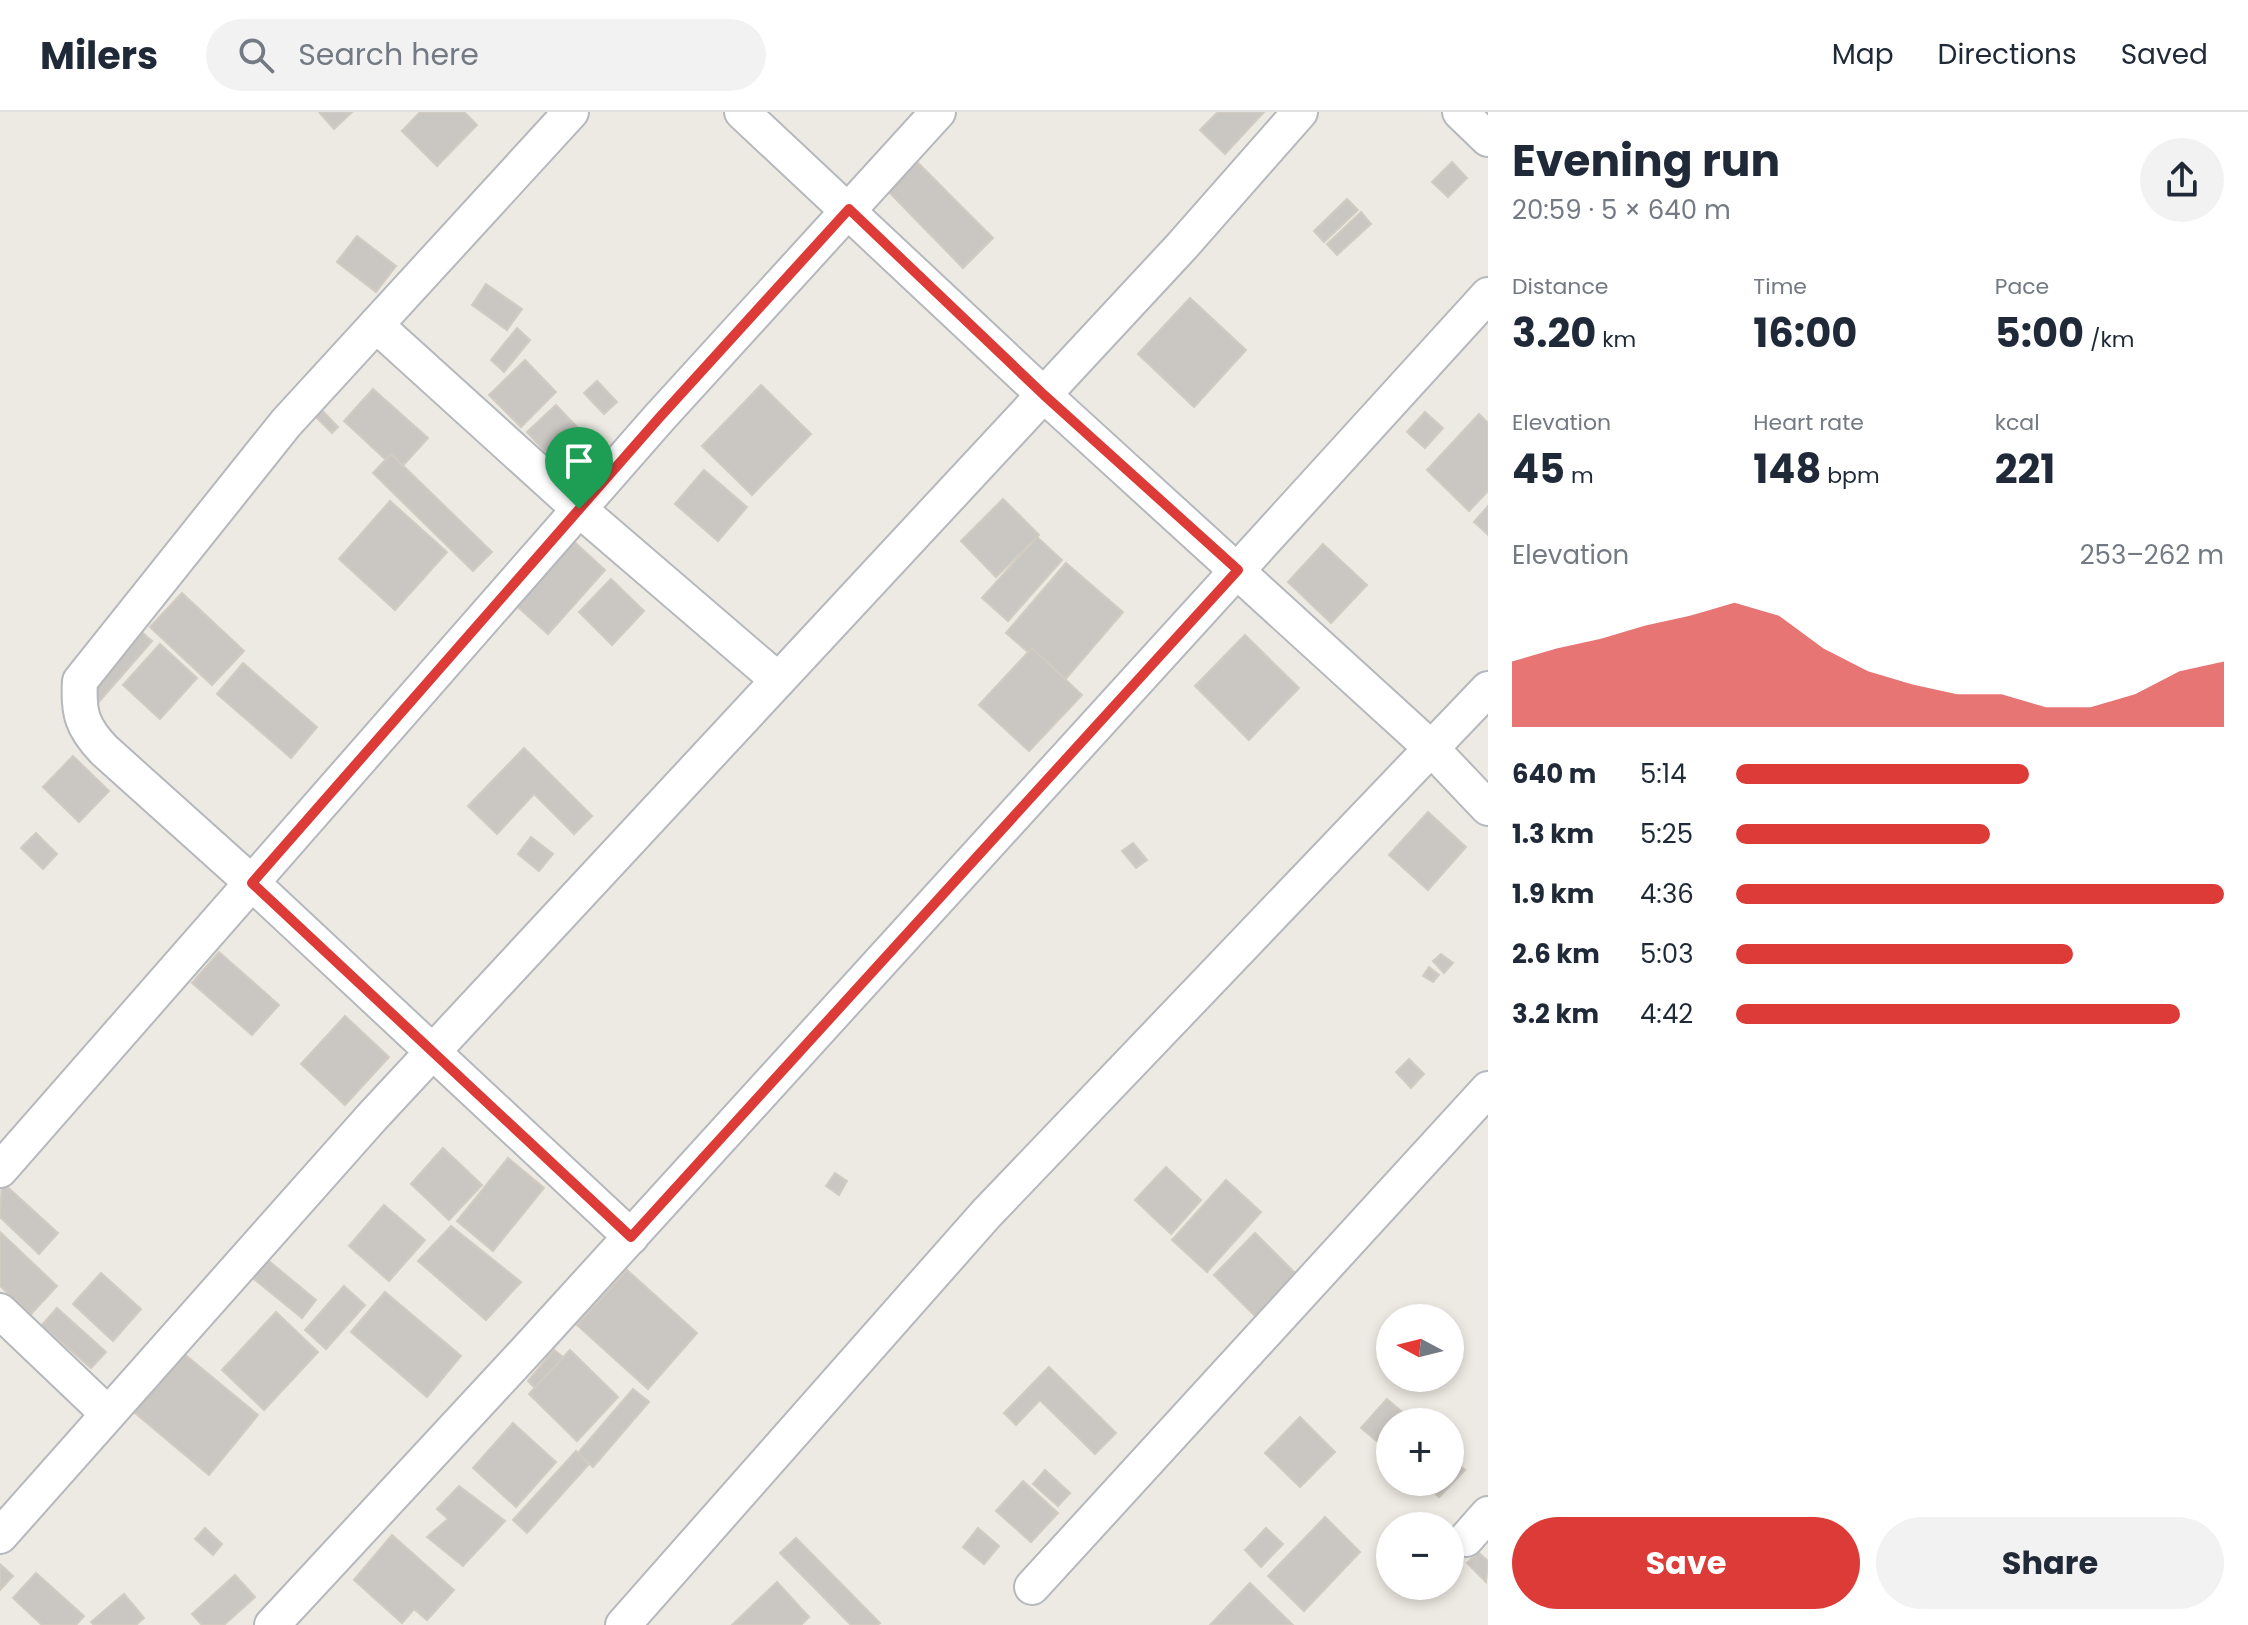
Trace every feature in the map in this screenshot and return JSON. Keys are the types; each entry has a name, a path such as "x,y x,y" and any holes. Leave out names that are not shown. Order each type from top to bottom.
{"street":[{"path":"571,112 286,423 80,681 78,711 86,731 631,1237"},
{"path":"742,112 1044,395 1431,748 1488,808"},
{"path":"0,1170 579,509 938,112"},
{"path":"0,1536 433,1051 1044,395 1300,112"},
{"path":"1460,112 1488,139"},
{"path":"272,1625 631,1237 1488,295"},
{"path":"376,325 579,509 778,680"},
{"path":"623,1625 986,1214 1488,689"},
{"path":"1032,1587 1488,1089"},
{"path":"0,1311 108,1414"}],"building":[{"path":"319,112 352,112 334,129"},
{"path":"420,112 464,112 477,125 437,166 402,131"},
{"path":"1218,112 1264,112 1225,154 1200,130"},
{"path":"914,159 993,238 963,268 885,188"},
{"path":"1452,162 1467,178 1448,197 1432,182"},
{"path":"1347,199 1358,210 1324,242 1314,231"},
{"path":"1361,212 1371,224 1337,255 1327,244"},
{"path":"357,236 396,266 376,292 337,262"},
{"path":"486,284 522,309 507,330 472,305"},
{"path":"1190,298 1246,350 1194,407 1138,354"},
{"path":"517,328 530,340 504,372 491,360"},
{"path":"525,360 556,392 521,427 489,395"},
{"path":"597,381 617,402 604,414 584,393"},
{"path":"761,385 811,434 752,495 702,446"},
{"path":"373,389 428,438 398,471 344,421"},
{"path":"556,405 595,446 566,474 527,432"},
{"path":"318,406 338,427 332,433 312,413"},
{"path":"1425,412 1443,428 1425,448 1407,432"},
{"path":"1479,414 1488,423 1488,491 1469,511 1427,470"},
{"path":"391,454 492,552 473,571 373,473"},
{"path":"704,470 747,507 718,541 675,504"},
{"path":"1003,499 1039,535 996,577 961,541"},
{"path":"390,501 447,552 395,610 339,559"},
{"path":"1488,506 1488,535 1474,522"},
{"path":"569,537 605,570 548,634 511,601"},
{"path":"1037,537 1062,560 1008,621 982,598"},
{"path":"1323,544 1367,585 1331,623 1288,582"},
{"path":"1066,563 1123,612 1063,682 1006,633"},
{"path":"611,579 644,611 612,645 579,612"},
{"path":"182,593 244,651 212,685 150,627"},
{"path":"126,618 152,641 97,704 72,682"},
{"path":"1245,635 1299,688 1249,740 1195,686"},
{"path":"160,644 197,678 160,719 123,685"},
{"path":"1032,648 1082,695 1029,751 979,705"},
{"path":"243,663 317,727 291,758 217,694"},
{"path":"524,748 592,816 574,834 534,794 497,834 468,806"},
{"path":"73,756 109,791 79,822 43,787"},
{"path":"1428,812 1466,847 1428,890 1389,855"},
{"path":"36,833 57,854 43,869 21,848"},
{"path":"531,837 553,854 539,871 518,854"},
{"path":"1133,843 1147,860 1136,868 1122,851"},
{"path":"219,952 279,1005 252,1035 192,983"},
{"path":"1441,954 1453,963 1444,973 1433,961"},
{"path":"1429,967 1439,975 1433,982 1423,976"},
{"path":"345,1016 389,1057 345,1105 301,1064"},
{"path":"1409,1059 1424,1074 1411,1088 1396,1072"},
{"path":"443,1148 482,1185 449,1220 411,1184"},
{"path":"508,1158 544,1188 493,1251 457,1221"},
{"path":"1166,1167 1201,1200 1171,1234 1135,1200"},
{"path":"835,1173 847,1181 839,1195 826,1186"},
{"path":"1226,1180 1261,1212 1207,1272 1172,1240"},
{"path":"2,1182 58,1233 39,1254 0,1217"},
{"path":"384,1205 425,1240 389,1281 349,1246"},
{"path":"451,1226 521,1282 486,1320 418,1261"},
{"path":"0,1232 57,1286 31,1314 0,1286"},
{"path":"1255,1233 1296,1274 1255,1316 1214,1275"},
{"path":"264,1257 316,1300 302,1318 249,1275"},
{"path":"627,1270 697,1333 648,1389 577,1325"},
{"path":"101,1273 141,1309 113,1341 73,1304"},
{"path":"344,1286 365,1305 326,1349 305,1330"},
{"path":"385,1292 461,1356 427,1397 351,1332"},
{"path":"57,1308 106,1352 91,1368 42,1325"},
{"path":"276,1312 318,1352 264,1410 222,1370"},
{"path":"177,1348 258,1415 209,1475 128,1407"},
{"path":"554,1350 563,1357 536,1389 528,1381"},
{"path":"570,1350 618,1397 577,1441 529,1394"},
{"path":"1049,1367 1116,1433 1095,1454 1040,1400 1016,1425 1004,1413"},
{"path":"633,1389 649,1402 593,1467 578,1453"},
{"path":"1387,1399 1398,1408 1379,1408"},
{"path":"1376,1411 1376,1440 1361,1428"},
{"path":"1300,1417 1335,1452 1300,1487 1265,1453"},
{"path":"513,1423 556,1462 516,1507 473,1468"},
{"path":"576,1451 589,1464 527,1533 513,1520"},
{"path":"1045,1470 1070,1493 1058,1506 1033,1484"},
{"path":"1023,1481 1058,1513 1031,1542 996,1511"},
{"path":"459,1486 505,1521 463,1566 427,1537 448,1519 437,1509"},
{"path":"1325,1517 1360,1552 1304,1611 1268,1576"},
{"path":"205,1528 222,1544 213,1555 195,1539"},
{"path":"978,1528 999,1546 984,1564 963,1547"},
{"path":"1266,1528 1283,1544 1261,1567 1245,1550"},
{"path":"392,1535 454,1590 427,1620 414,1609 402,1623 354,1580"},
{"path":"796,1538 880,1623 851,1625 780,1553"},
{"path":"1478,1552 1488,1561 1486,1582 1467,1563"},
{"path":"0,1564 13,1576 0,1590"},
{"path":"36,1573 84,1616 76,1625 42,1625 13,1598"},
{"path":"235,1575 255,1597 224,1625 202,1625 192,1614"},
{"path":"777,1582 809,1617 801,1625 732,1625"},
{"path":"1250,1583 1293,1625 1210,1625"},
{"path":"124,1594 144,1618 136,1625 94,1625 91,1622"}],"route":[{"path":"849,209 1044,395 1238,570 631,1237 252,883 579,509 849,209"}]}
